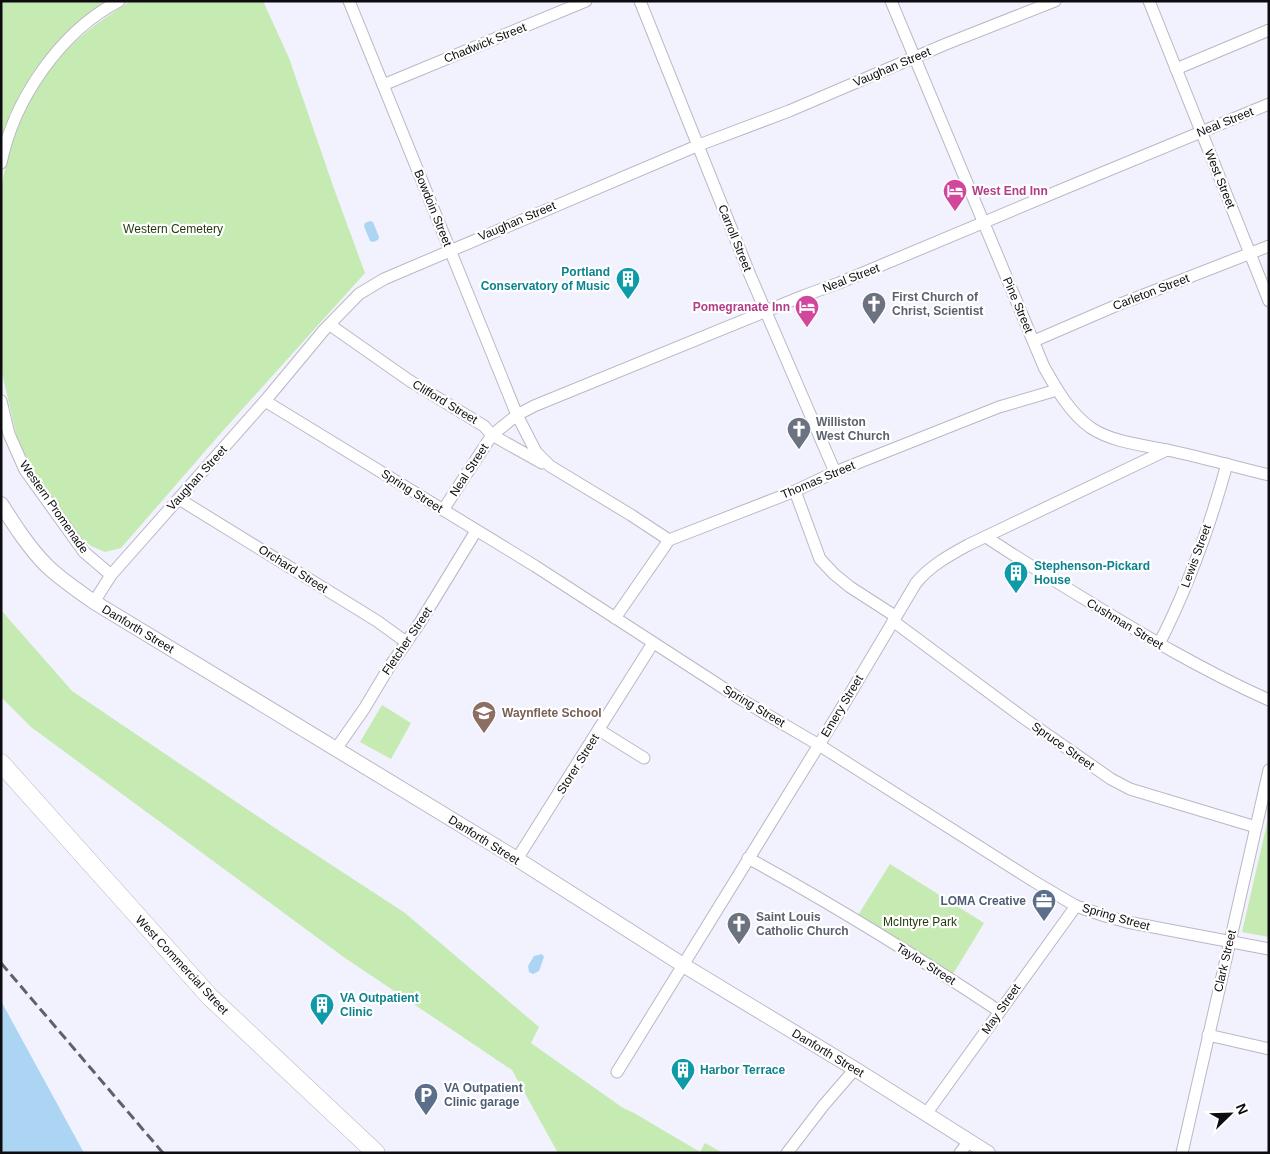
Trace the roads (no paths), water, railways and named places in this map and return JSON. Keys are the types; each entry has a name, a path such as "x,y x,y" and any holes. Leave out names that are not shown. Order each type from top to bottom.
{"main road":[{"name":"West Commercial Street","path":"1,762 210,997 376,1153"}],"street":[{"path":"1,163 16,114 39,74 69,39 90,21 119,1"},
{"name":"Bowdoin Street","path":"349,1 517,415"},
{"name":"Chadwick Street","path":"383,85 586,1"},
{"name":"Carroll Street","path":"640,1 717,194 835,472"},
{"name":"Pine Street","path":"891,1 1044,368 1076,416 1092,428 1112,438 1269,475"},
{"name":"Vaughan Street","path":"94,602 111,575 265,401 324,330 359,294 384,278 699,145 789,111 1055,1"},
{"name":"West Street","path":"1149,1 1269,300"},
{"path":"1176,69 1269,30"},
{"name":"Neal Street","path":"443,510 492,435 517,415 534,406 839,283 1269,104"},
{"name":"Carleton Street","path":"1034,341 1115,306 1269,246"},
{"name":"Clifford Street","path":"330,324 410,381 484,426 492,435 563,475 669,540"},
{"name":"Thomas Street","path":"669,540 796,491 835,472 999,407 1057,390"},
{"name":"Spring Street","path":"265,401 535,566 742,700 819,745 1076,906 1128,922 1269,949"},
{"name":"Western Promenade","path":"1,402 9,434 25,470 84,552 111,575"},
{"name":"Clifford Street","path":"517,415 536,452 550,466 563,475"},
{"name":"Emery Street","path":"617,1072 819,745 909,593 924,573 944,558 1167,450"},
{"name":"Lewis Street","path":"1159,644 1186,583 1216,502 1227,464"},
{"name":"Spruce Street","path":"796,491 820,559 834,574 1039,729 1111,779 1130,789 1256,827"},
{"name":"Orchard Street","path":"179,499 377,621 406,642"},
{"name":"Danforth Street","path":"1,504 25,540 47,566 94,602 517,859 683,965 855,1069 988,1153"},
{"name":"Fletcher Street","path":"336,749 421,621 476,531"},
{"name":"Cushman Street","path":"986,537 1024,563 1189,662 1269,700"},
{"path":"615,618 669,540"},
{"name":"Storer Street","path":"517,859 653,643"},
{"path":"599,730 644,758"},
{"name":"Clark Street","path":"1182,1153 1269,770"},
{"name":"Taylor Street","path":"748,858 832,906 1000,1011"},
{"name":"May Street","path":"926,1114 1076,906"},
{"path":"1208,1035 1269,1049"},
{"path":"787,1153 823,1106 855,1069"},
{"path":"960,1153 969,1141"}],"water":[{"path":"373,222 379,237 378,240 373,242 370,241 364,226 365,223"},
{"path":"542,954 544,957 539,971 533,974 529,972 528,966 534,956"},
{"path":"1,1001 84,1153 1,1153"}],"railway":[{"path":"1,963 163,1153"}],"place":[{"name":"West End Inn","path":"955,212"},
{"name":"Portland Conservatory of Music","path":"628,300"},
{"name":"First Church of Christ, Scientist","path":"874,325"},
{"name":"Pomegranate Inn","path":"807,328"},
{"name":"Williston West Church","path":"799,450"},
{"name":"Stephenson-Pickard House","path":"1016,594"},
{"name":"Waynflete School","path":"484,734"},
{"name":"LOMA Creative","path":"1044,922"},
{"name":"Saint Louis Catholic Church","path":"739,945"},
{"name":"VA Outpatient Clinic","path":"322,1026"},
{"name":"Harbor Terrace","path":"683,1091"},
{"name":"VA Outpatient Clinic garage","path":"426,1116"}],"park label":[{"name":"Western Cemetery","path":"173,229"},
{"name":"McIntyre Park","path":"920,922"}]}
